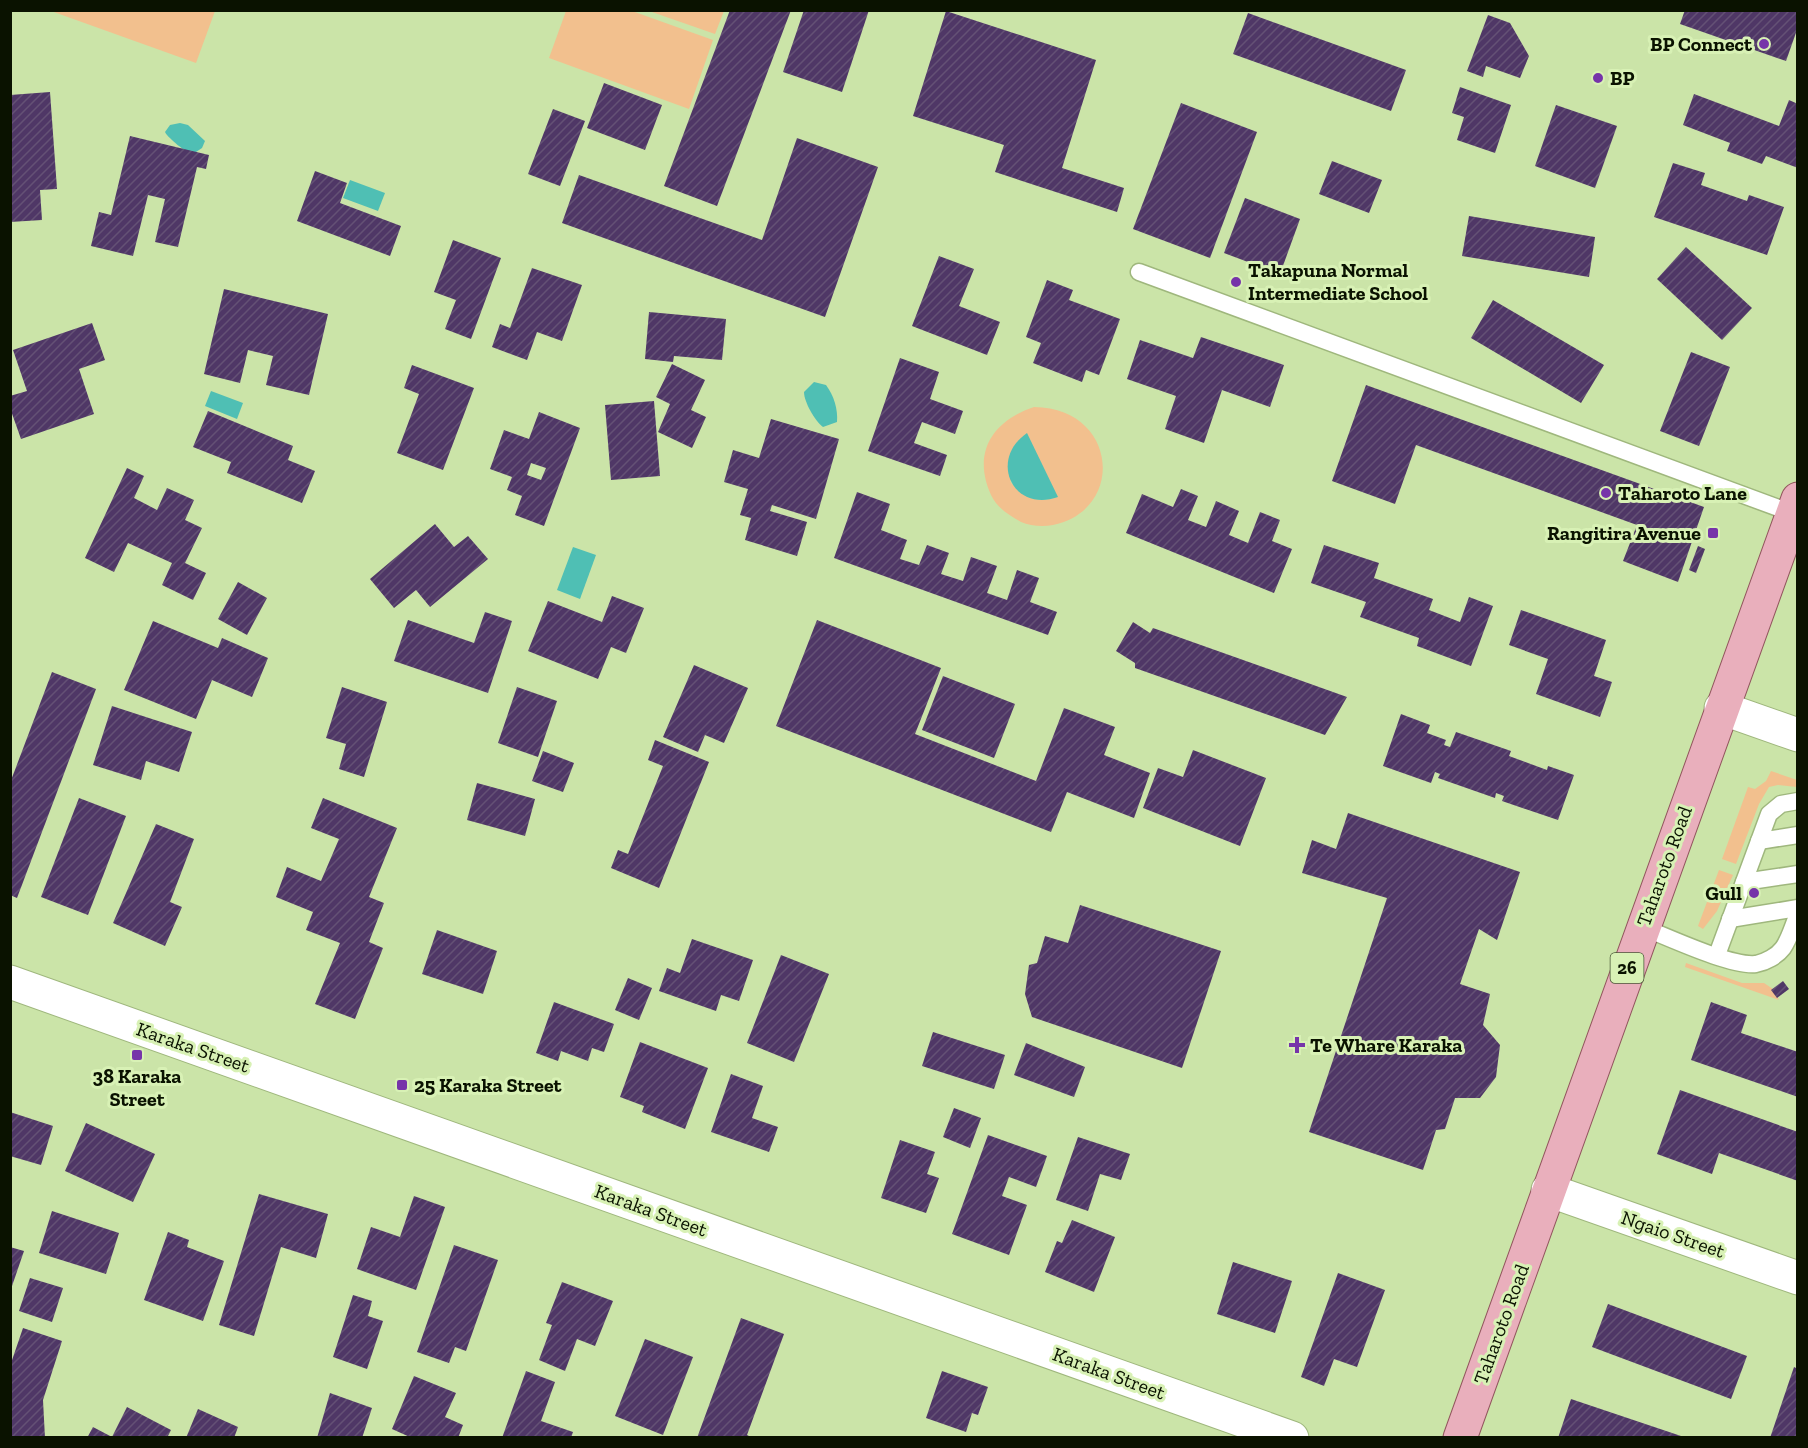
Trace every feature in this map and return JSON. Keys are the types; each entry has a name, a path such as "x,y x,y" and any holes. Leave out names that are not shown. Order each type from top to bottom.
{"main road":[{"name":"Taharoto Road","path":"1460,1437 1795,506"}],"street":[{"path":"1721,708 1797,735"},
{"name":"Karaka Street","path":"10,982 1292,1437"},
{"name":"Ngaio Street","path":"1548,1190 1797,1278"}],"lane":[{"path":"1139,272 1795,506"},
{"path":"1717,955 1771,811 1780,804 1797,801"},
{"path":"1759,841 1797,835"},
{"path":"1744,882 1797,874"},
{"path":"1730,919 1797,908"},
{"path":"1642,927 1717,955 1750,964 1765,961 1782,948 1797,914"}],"shaded area":[{"path":"215,10 196,63 51,11"},
{"path":"724,10 715,34 649,11"},
{"path":"566,11 632,11 713,40 689,109 549,58"},
{"path":"1034,407 1062,412 1083,424 1096,441 1102,461 1101,481 1093,500 1077,516 1053,525 1032,525 1012,517 991,495 984,466 985,452 997,430 1019,413","holes":["1010,481 1058,496 1044,500 1031,498 1014,487"]},
{"path":"1771,771 1797,780 1797,787 1778,785 1769,787 1759,804 1736,864 1722,859 1748,787 1755,789 1766,781"},
{"path":"1719,870 1733,875 1717,911 1703,929 1698,926"},
{"path":"1686,963 1742,983 1764,983 1773,989 1779,1000 1685,967"}],"water":[{"path":"180,123 188,125 205,141 202,148 193,154 178,145 165,132 170,125"},
{"path":"350,180 385,193 378,211 343,198"},
{"path":"814,382 826,385 829,389 836,407 837,422 823,427 810,411 804,392"},
{"path":"211,391 243,403 237,419 205,406"},
{"path":"1027,433 1058,497 1042,500 1029,498 1018,491 1011,481 1008,469 1009,457 1015,444"},
{"path":"573,547 596,555 580,599 557,590"}],"building":[{"path":"730,10 791,10 717,206 664,186"},
{"path":"804,10 869,10 842,92 783,72"},
{"name":"BP Connect","path":"1685,10 1798,10 1798,27 1786,61 1680,24"},
{"path":"946,11 1096,60 1062,168 1124,188 1117,212 995,172 1004,145 913,116"},
{"path":"1248,13 1406,70 1391,111 1233,54"},
{"path":"1488,15 1510,23 1529,56 1520,78 1486,66 1483,77 1467,71"},
{"path":"604,83 662,105 645,150 587,128"},
{"path":"1460,87 1511,105 1495,153 1457,140 1464,117 1452,113"},
{"path":"50,92 57,189 40,190 42,220 10,222 10,95"},
{"path":"1694,94 1779,126 1789,100 1798,104 1798,168 1766,156 1762,164 1727,151 1730,143 1683,125"},
{"path":"1181,103 1257,132 1210,258 1133,229"},
{"path":"1556,105 1617,126 1595,188 1535,166"},
{"path":"553,109 585,121 560,186 528,174"},
{"path":"130,136 209,155 206,169 197,167 178,247 155,242 165,199 148,195 133,256 91,246 99,212 111,215"},
{"path":"797,138 878,167 825,317 562,223 579,175 762,240"},
{"path":"1332,161 1382,180 1369,213 1319,194"},
{"path":"1673,163 1705,173 1701,185 1747,201 1749,195 1784,207 1767,255 1654,217"},
{"path":"315,171 347,183 340,203 401,226 390,256 297,221"},
{"path":"1245,198 1300,219 1280,274 1224,253"},
{"path":"1469,216 1595,237 1589,277 1462,256"},
{"path":"453,240 501,258 471,339 445,329 456,300 434,292"},
{"path":"1686,247 1752,308 1722,340 1657,279"},
{"path":"939,256 974,269 959,306 1000,322 987,355 912,326"},
{"path":"532,268 582,285 562,341 537,332 527,360 492,347 500,324 510,328"},
{"path":"1047,280 1073,290 1069,300 1120,319 1099,375 1086,370 1082,382 1033,363 1041,343 1026,337"},
{"path":"224,289 328,314 309,395 266,385 273,356 248,350 240,383 204,374"},
{"path":"1493,300 1604,365 1581,403 1471,338"},
{"path":"649,312 726,319 722,360 674,356 673,362 645,359"},
{"path":"92,323 105,360 79,369 94,414 21,439 10,408 10,396 27,391 13,350"},
{"path":"1201,337 1284,365 1270,407 1222,390 1204,443 1165,429 1176,396 1127,379 1140,340 1193,358"},
{"path":"1691,352 1730,367 1699,446 1660,431"},
{"path":"900,358 939,372 930,399 963,411 955,434 922,422 914,443 947,455 940,476 868,451"},
{"path":"672,364 705,380 691,410 706,417 692,448 658,432 670,404 656,397"},
{"path":"412,365 474,388 443,470 397,453 419,394 404,388"},
{"name":"Taharoto Lane","path":"1366,385 1704,507 1678,582 1623,561 1637,525 1416,445 1395,504 1332,481"},
{"path":"654,401 660,476 611,480 605,405"},
{"path":"208,411 293,446 288,460 315,471 302,503 227,473 231,462 193,447"},
{"path":"539,412 580,428 544,526 515,515 522,496 507,490 512,477 490,469 504,430 529,439","holes":["531,463 546,468 541,480 527,475"]},
{"path":"771,419 839,439 816,519 772,505 770,511 807,522 797,556 745,540 751,518 740,515 748,489 724,482 733,450 759,458"},
{"path":"127,468 144,476 134,498 157,510 167,488 194,500 185,520 202,528 185,563 206,573 193,600 162,585 172,563 128,543 114,572 85,558"},
{"path":"1181,489 1198,496 1188,520 1206,527 1216,501 1239,511 1229,535 1248,543 1260,512 1280,520 1272,541 1292,549 1274,593 1126,533 1142,494 1173,507"},
{"path":"857,492 890,504 881,530 907,540 900,559 919,565 927,545 949,553 941,574 963,581 971,557 997,566 987,593 1007,600 1017,570 1039,578 1030,602 1057,612 1048,635 834,558"},
{"path":"435,524 454,547 468,536 488,559 430,607 416,590 394,608 370,579"},
{"path":"1324,545 1379,563 1374,578 1433,599 1429,610 1460,622 1469,597 1493,606 1471,666 1417,646 1419,638 1360,617 1366,602 1311,583"},
{"path":"1698,546 1705,549 1696,573 1689,570"},
{"path":"238,582 267,598 247,635 218,619"},
{"path":"612,596 644,608 626,653 611,647 598,679 528,651 548,601 602,622"},
{"path":"1521,610 1606,640 1594,676 1612,682 1600,717 1536,694 1548,659 1509,645"},
{"path":"485,612 512,621 488,693 394,661 408,620 474,643"},
{"path":"817,620 941,668 915,734 1036,781 1064,708 1115,727 1104,755 1150,773 1134,818 1067,792 1051,832 776,726"},
{"path":"153,621 218,648 222,638 268,658 252,697 212,680 196,719 124,690"},
{"path":"1133,622 1150,633 1153,628 1347,697 1325,735 1135,668 1135,663 1116,651"},
{"path":"694,665 748,688 724,743 705,735 698,752 663,737"},
{"path":"52,672 96,689 17,898 10,895 10,783"},
{"path":"943,676 1015,704 994,758 922,730"},
{"path":"342,687 387,702 364,777 339,769 346,744 326,738"},
{"path":"517,687 557,701 538,757 498,743"},
{"path":"112,706 192,732 179,772 146,761 141,780 93,765"},
{"path":"1401,714 1430,725 1427,733 1446,740 1444,745 1450,747 1456,732 1511,751 1509,756 1547,770 1548,766 1574,775 1558,820 1502,801 1504,796 1496,793 1495,798 1438,778 1440,774 1435,772 1431,783 1383,766"},
{"path":"655,740 709,762 659,888 611,868 618,850 628,854 663,766 648,760"},
{"path":"1193,750 1266,778 1240,846 1143,808 1158,768 1183,777"},
{"path":"543,751 574,763 563,792 532,781"},
{"path":"477,783 535,799 525,836 467,820"},
{"path":"79,798 126,816 88,915 41,897"},
{"path":"323,798 397,828 369,897 384,903 369,942 383,948 355,1019 315,1004 340,943 306,930 313,912 276,897 287,867 321,881 339,839 311,828"},
{"path":"1348,813 1520,872 1497,940 1479,929 1460,984 1490,994 1483,1025 1500,1045 1496,1077 1480,1098 1455,1098 1445,1129 1436,1130 1423,1170 1309,1132 1387,898 1302,873 1312,840 1336,849"},
{"path":"156,824 194,839 170,902 182,907 165,946 113,923"},
{"path":"1080,905 1221,951 1182,1068 1032,1017 1025,994 1029,965 1037,963 1045,936 1068,943"},
{"path":"437,930 497,951 483,994 422,974"},
{"path":"692,939 753,960 739,1001 721,995 716,1011 659,991 667,968 680,973"},
{"path":"781,955 829,974 794,1062 747,1043"},
{"path":"628,978 652,988 639,1020 615,1010"},
{"path":"1783,981 1789,989 1777,998 1771,990"},
{"path":"554,1002 614,1024 604,1052 592,1048 588,1061 561,1051 558,1061 536,1053"},
{"path":"1711,1002 1747,1015 1741,1033 1798,1052 1798,1097 1691,1060"},
{"path":"933,1032 1005,1055 994,1089 922,1066"},
{"path":"640,1042 708,1068 685,1129 642,1112 644,1106 620,1097"},
{"path":"1026,1043 1085,1067 1074,1097 1014,1075"},
{"path":"731,1074 763,1086 752,1118 778,1127 769,1152 711,1132"},
{"path":"1680,1090 1798,1132 1798,1181 1719,1153 1712,1174 1657,1154"},
{"path":"954,1108 981,1118 970,1148 943,1137"},
{"path":"10,1112 53,1126 41,1165 10,1156"},
{"path":"86,1123 155,1154 133,1202 65,1171"},
{"path":"988,1135 1047,1156 1036,1187 1009,1177 1002,1196 1027,1205 1009,1255 952,1234"},
{"path":"1078,1137 1130,1154 1121,1180 1100,1174 1088,1211 1056,1200"},
{"path":"900,1140 935,1152 927,1174 939,1178 926,1213 881,1198"},
{"path":"259,1194 328,1214 316,1258 281,1247 254,1336 219,1325"},
{"path":"414,1196 445,1207 416,1290 357,1269 371,1227 400,1237"},
{"path":"52,1211 119,1233 106,1274 39,1253"},
{"path":"1072,1220 1115,1237 1094,1292 1045,1272 1057,1241 1062,1243"},
{"path":"168,1232 189,1240 187,1247 224,1261 203,1321 144,1300"},
{"path":"454,1245 498,1260 466,1351 455,1347 449,1363 417,1352"},
{"path":"10,1247 24,1251 11,1289 10,1289"},
{"path":"1233,1262 1292,1281 1275,1333 1217,1314"},
{"path":"1338,1273 1385,1290 1357,1367 1334,1359 1324,1386 1301,1377"},
{"path":"30,1278 63,1288 52,1322 19,1311"},
{"path":"562,1282 613,1301 595,1346 577,1339 565,1371 539,1360 552,1325 546,1323"},
{"path":"353,1295 372,1301 368,1316 383,1321 367,1369 333,1357"},
{"path":"1608,1304 1747,1356 1731,1399 1592,1347"},
{"path":"741,1318 784,1334 747,1435 753,1438 697,1438"},
{"path":"23,1328 62,1341 43,1400 45,1438 10,1438 10,1366"},
{"path":"645,1339 693,1357 663,1435 615,1416"},
{"path":"1794,1367 1798,1369 1798,1438 1770,1438"},
{"path":"526,1371 555,1382 541,1421 573,1432 571,1438 502,1438"},
{"path":"942,1371 988,1387 978,1415 972,1413 966,1432 926,1418"},
{"path":"414,1376 456,1393 445,1417 463,1425 458,1438 412,1438 392,1429"},
{"path":"330,1393 372,1408 362,1438 317,1438"},
{"path":"1571,1399 1684,1437 1684,1438 1558,1438"},
{"path":"127,1407 171,1430 167,1438 87,1438 93,1427 112,1437"},
{"path":"198,1409 238,1427 234,1438 186,1438"}],"place":[{"name":"BP Connect","path":"1764,44"},
{"name":"BP","path":"1598,78"},
{"name":"Takapuna Normal Intermediate School","path":"1236,282"},
{"name":"Taharoto Lane","path":"1606,493"},
{"name":"Rangitira Avenue","path":"1713,533"},
{"name":"Gull","path":"1754,893"},
{"name":"Te Whare Karaka","path":"1297,1045"},
{"name":"38 Karaka Street","path":"137,1055"},
{"name":"25 Karaka Street","path":"402,1085"}]}
